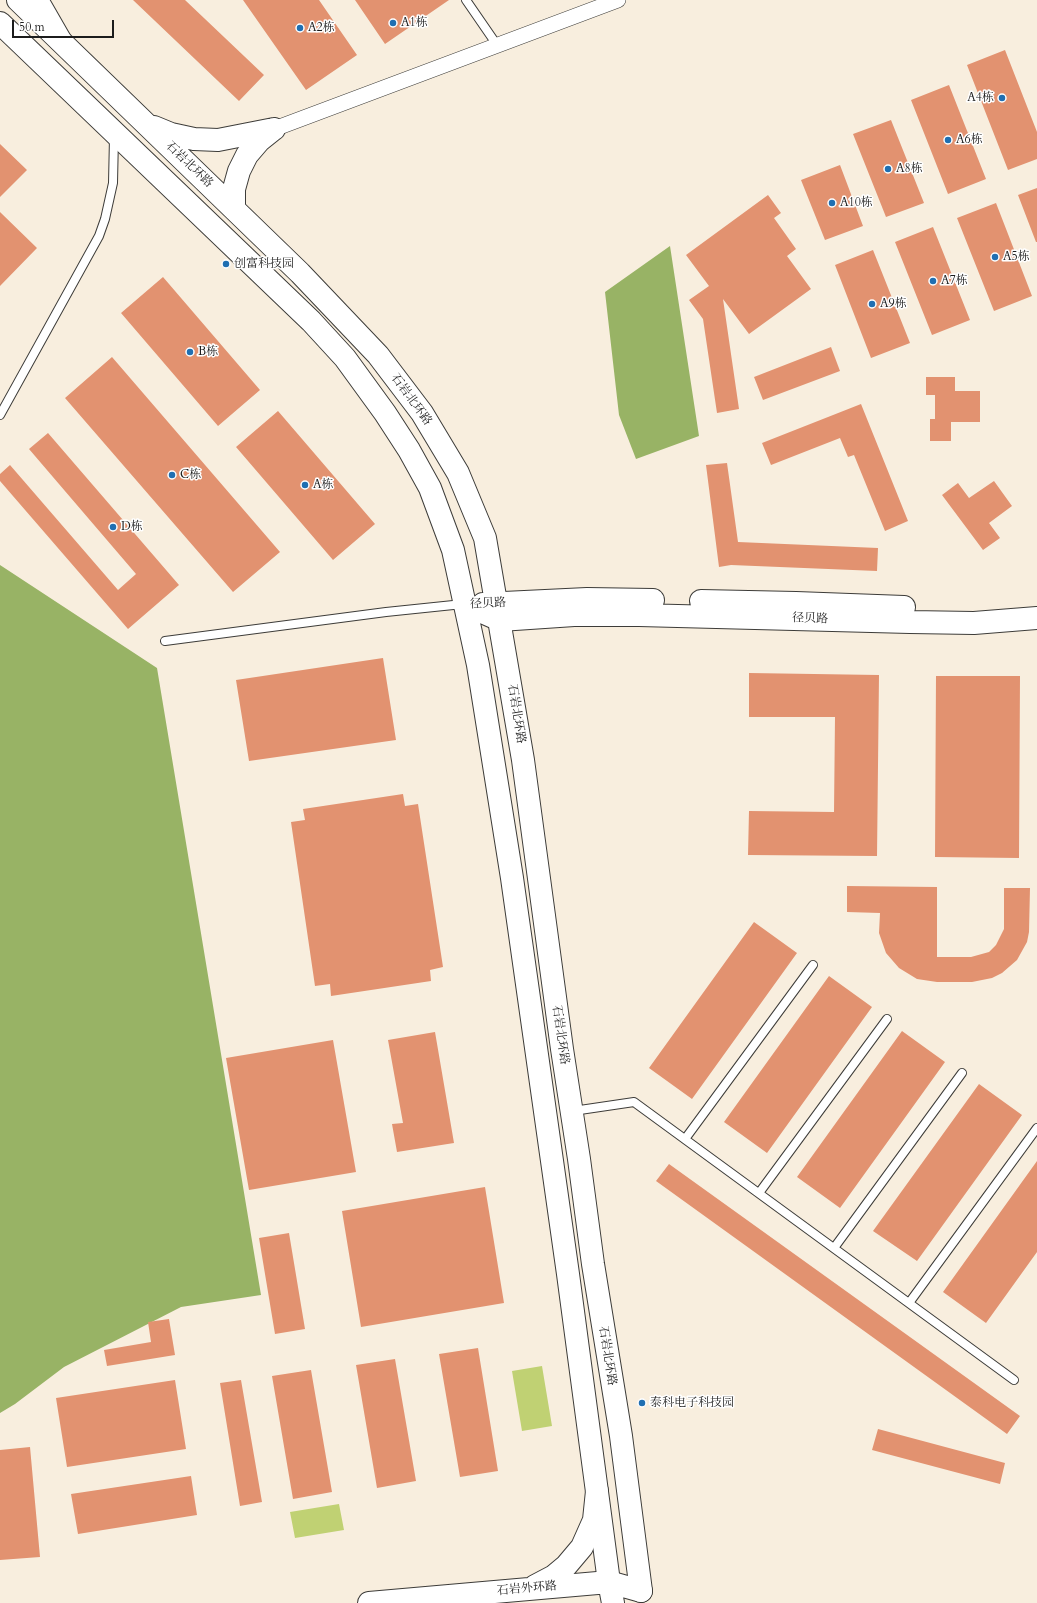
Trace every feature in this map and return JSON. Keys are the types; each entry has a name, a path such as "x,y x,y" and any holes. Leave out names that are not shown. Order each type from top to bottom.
{"main road":[{"name":"石岩北环路","path":"18,0 300,273 378,355 422,413 458,473 485,538 523,760 593,1264 620,1436 637,1599"},
{"path":"37,0 60,40"},
{"path":"0,23 311,321 345,358 409,450 430,488 453,550 478,665 513,885 613,1603"},
{"path":"148,125 170,134 194,139 218,140 274,129"},
{"path":"234,208 234,190 239,172 247,155 259,141 274,129"},
{"name":"径贝路","path":"498,612 587,599 973,608 1037,603"},
{"name":"径贝路","path":"464,604 498,612 574,616 640,615 910,622 974,622 1037,618"},
{"path":"527,1589 554,1576 566,1566 582,1547 594,1520 597,1491"},
{"name":"石岩外环路","path":"368,1603 609,1582 637,1599"}],"street":[{"path":"274,129 618,0"}],"lane":[{"path":"466,0 497,46"},
{"path":"0,415 99,236 105,219 113,183 115,166 113,131"},
{"path":"164,641 464,604"},
{"path":"685,1139 813,965"},
{"path":"759,1193 887,1019"},
{"path":"834,1248 962,1073"},
{"path":"572,1112 634,1102 1014,1380"},
{"path":"909,1303 1037,1128"}],"green space":[{"path":"670,246 699,436 636,459 619,415 605,292"},
{"path":"0,565 157,668 261,1295 181,1307 64,1367 15,1404 0,1413"},
{"path":"542,1366 552,1426 522,1431 512,1371"},
{"path":"339,1504 344,1530 295,1538 290,1512"}],"building":[{"path":"133,0 185,0 264,75 239,101"},
{"name":"A2栋","path":"243,0 319,0 357,55 306,90"},
{"name":"A1栋","path":"355,0 449,0 385,44"},
{"name":"A4栋","path":"1005,50 1037,132 1037,159 1008,170 967,65"},
{"name":"A6栋","path":"949,85 986,179 948,194 911,100"},
{"name":"A8栋","path":"891,120 924,203 886,217 853,134"},
{"path":"0,144 27,170 0,197"},
{"name":"A10栋","path":"840,165 863,226 825,240 801,180"},
{"path":"1037,188 1037,242 1036,242 1018,195"},
{"path":"768,195 781,213 774,218 796,249 787,256 811,289 749,334 723,299 739,409 717,413 703,319 689,300 709,286 686,255"},
{"name":"A5栋","path":"996,203 1032,296 994,311 957,218"},
{"path":"0,212 37,248 0,286"},
{"name":"A7栋","path":"933,227 970,320 932,335 895,242"},
{"name":"A9栋","path":"873,250 910,343 871,358 835,265"},
{"name":"B栋","path":"163,277 260,390 218,426 121,313"},
{"path":"831,347 840,371 763,400 754,377"},
{"name":"C栋","path":"112,357 280,552 233,592 65,398"},
{"path":"926,377 955,377 955,391 980,391 980,422 951,422 951,441 930,441 930,419 935,419 935,395 926,395"},
{"path":"861,404 908,521 885,531 854,455 848,457 840,438 771,465 762,443"},
{"name":"A栋","path":"278,411 375,524 333,560 236,447"},
{"name":"D栋","path":"48,433 179,585 128,629 0,481 0,474 10,465 118,590 136,574 29,449"},
{"path":"727,463 738,542 878,548 877,571 731,565 719,567 706,465"},
{"path":"994,481 1012,506 989,523 1000,538 983,550 942,495 958,483 969,498"},
{"path":"383,658 396,740 249,761 236,680"},
{"path":"749,673 879,675 877,856 748,855 749,811 834,812 835,717 749,717"},
{"path":"936,676 1020,676 1019,858 935,857"},
{"path":"403,794 405,806 418,804 443,967 430,970 431,981 331,996 330,984 315,986 291,822 305,820 303,809"},
{"path":"847,886 937,887 937,957 971,957 989,952 996,945 1004,929 1004,888 1030,888 1029,932 1027,942 1017,960 1002,973 992,978 972,982 937,982 917,979 899,968 886,953 879,933 880,913 847,912"},
{"path":"754,922 797,953 692,1099 649,1068"},
{"path":"829,976 872,1007 767,1153 724,1122"},
{"path":"902,1031 945,1062 840,1208 797,1177"},
{"path":"435,1032 454,1143 397,1152 392,1124 403,1123 388,1040"},
{"path":"333,1040 356,1172 249,1190 226,1058"},
{"path":"979,1084 1022,1115 917,1261 873,1231"},
{"path":"1037,1161 1037,1252 986,1323 943,1292"},
{"path":"669,1164 1020,1416 1007,1434 656,1181"},
{"path":"485,1187 504,1303 361,1327 342,1211"},
{"path":"289,1233 305,1329 275,1334 259,1238"},
{"path":"169,1319 175,1355 107,1366 104,1350 151,1342 148,1322"},
{"path":"478,1348 498,1471 460,1477 439,1354"},
{"path":"395,1359 416,1481 377,1488 356,1365"},
{"path":"311,1370 332,1492 293,1499 272,1376"},
{"path":"175,1380 186,1449 67,1467 56,1398"},
{"path":"241,1380 262,1502 240,1506 220,1383"},
{"path":"878,1429 1005,1463 1000,1484 872,1450"},
{"path":"30,1447 40,1557 0,1560 0,1450"},
{"path":"191,1476 197,1515 78,1534 71,1494"}],"place":[{"name":"A1栋","path":"393,23"},
{"name":"A2栋","path":"300,28"},
{"name":"A4栋","path":"1002,98"},
{"name":"A6栋","path":"948,140"},
{"name":"A8栋","path":"888,169"},
{"name":"A10栋","path":"832,203"},
{"name":"A5栋","path":"995,257"},
{"name":"创富科技园","path":"226,264"},
{"name":"A7栋","path":"933,281"},
{"name":"A9栋","path":"872,304"},
{"name":"B栋","path":"190,352"},
{"name":"C栋","path":"172,475"},
{"name":"A栋","path":"305,485"},
{"name":"D栋","path":"113,527"},
{"name":"泰科电子科技园","path":"642,1403"}]}
